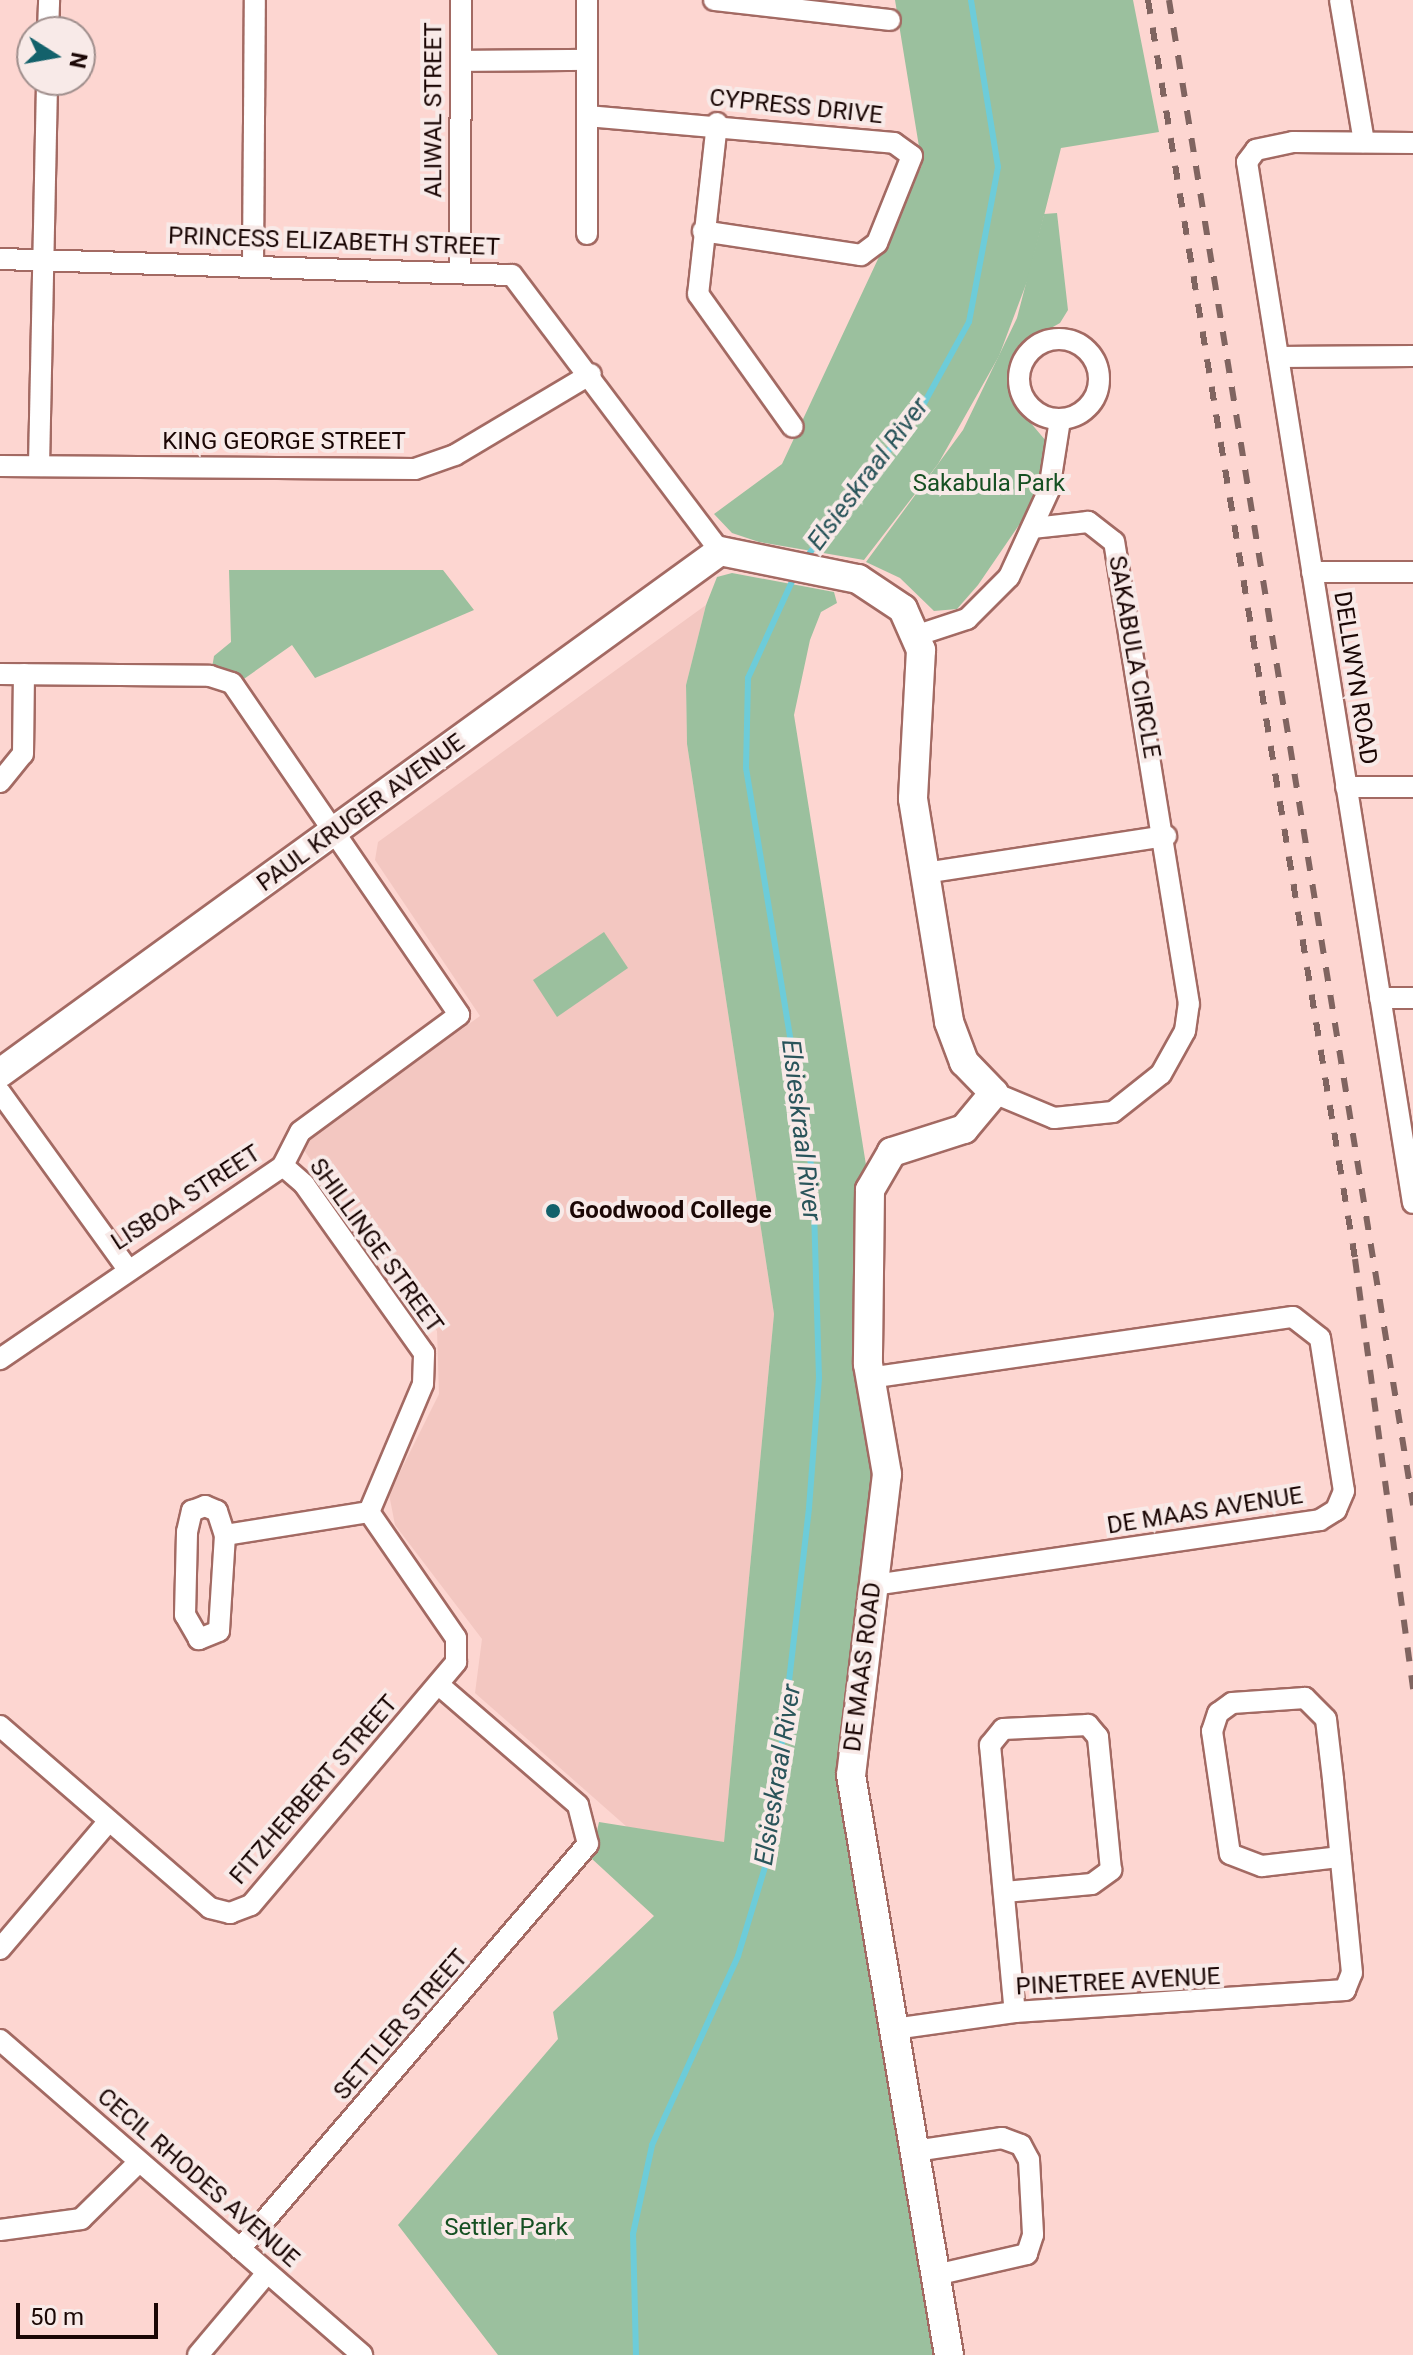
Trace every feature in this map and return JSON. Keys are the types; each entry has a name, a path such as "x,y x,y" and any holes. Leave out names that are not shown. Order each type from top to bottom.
{"street":[{"path":"253,264 255,0"},
{"name":"ALIWAL STREET","path":"460,268 461,0"},
{"path":"587,0 587,234"},
{"path":"1340,0 1364,142 1413,143"},
{"path":"723,1 890,20"},
{"path":"461,61 587,60"},
{"path":"39,466 47,96"},
{"name":"CYPRESS DRIVE","path":"587,116 717,123 901,144 912,169 877,243 861,255 703,231"},
{"path":"717,123 703,231 702,306 793,427"},
{"name":"DELLWYN ROAD","path":"1364,142 1272,145 1247,162 1413,1203"},
{"name":"PRINCESS ELIZABETH STREET","path":"0,259 460,268 512,275 525,284 720,551"},
{"path":"1057,339 1084,347 1099,383 1090,405 1060,420 1031,408 1019,381 1029,352 1057,339"},
{"path":"1278,357 1413,356"},
{"name":"KING GEORGE STREET","path":"0,466 415,469 455,455 591,374"},
{"path":"720,551 849,577 889,595 918,635 981,610 1009,577 1034,528 1054,470 1060,420"},
{"name":"SAKABULA CIRCLE","path":"918,635 922,681 912,790 954,1044 994,1093 1043,1116 1101,1116 1141,1094 1177,1052 1189,1004 1166,836 1114,542 1088,522 1034,528"},
{"name":"PAUL KRUGER AVENUE","path":"0,1073 720,551"},
{"path":"1312,572 1413,572"},
{"path":"0,674 210,676 237,688 335,831"},
{"path":"0,782 18,765 26,741 24,674"},
{"path":"1346,787 1413,787"},
{"name":"LISBOA STREET","path":"0,1359 127,1268 283,1166 300,1132 457,1021 458,1011 335,831"},
{"path":"924,873 1166,836"},
{"path":"1380,998 1413,998"},
{"path":"0,1092 127,1268"},
{"name":"DE MAAS ROAD","path":"949,2355 851,1775 887,1474 869,1378 873,1179 892,1152 972,1124 994,1093"},
{"name":"SHILLINGE STREET","path":"283,1166 304,1184 425,1359 423,1384 369,1512"},
{"name":"DE MAAS AVENUE","path":"869,1378 1293,1317 1320,1338 1344,1491 1336,1510 1320,1520 873,1585"},
{"path":"192,1511 217,1511 225,1535 219,1631 199,1639 185,1615 192,1511"},
{"path":"225,1535 369,1512 456,1638 458,1656 439,1685"},
{"name":"FITZHERBERT STREET","path":"109,1821 210,1908 241,1911 439,1685"},
{"name":"SETTLER STREET","path":"240,2249 575,1864 589,1829 578,1805 439,1685"},
{"path":"1294,1697 1322,1710 1340,1857 1262,1866 1230,1854 1212,1731 1225,1707 1294,1697"},
{"path":"1005,1892 1092,1884 1111,1870 1098,1737 1088,1725 1017,1727 991,1739 1015,2012"},
{"path":"0,1726 109,1821 0,1949"},
{"name":"PINETREE AVENUE","path":"894,2029 1015,2012 1345,1990 1352,1973 1340,1857"},
{"name":"CECIL RHODES AVENUE","path":"0,2040 362,2355"},
{"path":"915,2151 1002,2138 1021,2145 1029,2160 1033,2235 1027,2254 935,2275"},
{"path":"0,2230 81,2219 138,2163"},
{"path":"198,2355 267,2273"}],"shaded area":[{"name":"Goodwood College","path":"706,605 686,685 687,744 774,1314 724,1843 627,1827 475,1693 482,1639 395,1525 389,1494 439,1394 437,1331 300,1145 480,1016 375,860 378,842"}],"green space":[{"path":"895,0 1133,0 1159,132 1061,148 1028,279 999,356 938,464 864,560 759,542 732,533 714,514 782,464 922,165"},
{"name":"Sakabula Park","path":"1057,213 1068,310 1060,323 1017,347 1007,380 1013,402 1046,441 1042,484 1025,527 1019,525 978,585 957,609 934,611 900,578 866,562 963,430 1017,318 1044,214"},
{"path":"229,570 443,570 474,610 315,678 292,645 241,681 212,668 214,656 231,642"},
{"name":"Settler Park","path":"732,573 834,592 837,603 821,612 810,640 794,715 866,1165 860,1184 878,1478 844,1729 941,2355 498,2355 398,2225 558,2039 553,2012 654,1916 591,1858 599,1822 724,1842 774,1314 687,744 686,685 706,605 717,577"},
{"path":"604,932 628,968 557,1017 533,980"}],"waterway":[{"name":"Elsieskraal River","path":"805,559 922,407 969,322 998,167 971,0"},
{"name":"Elsieskraal River","path":"636,2355 633,2234 652,2145 738,1956 769,1854 809,1508 819,1378 813,1177 746,768 748,678 795,575"}],"railway":[{"path":"1148,0 1355,1259 1413,1689"},
{"path":"1169,0 1413,1505"}],"place":[{"name":"Goodwood College","path":"553,1211"}]}
